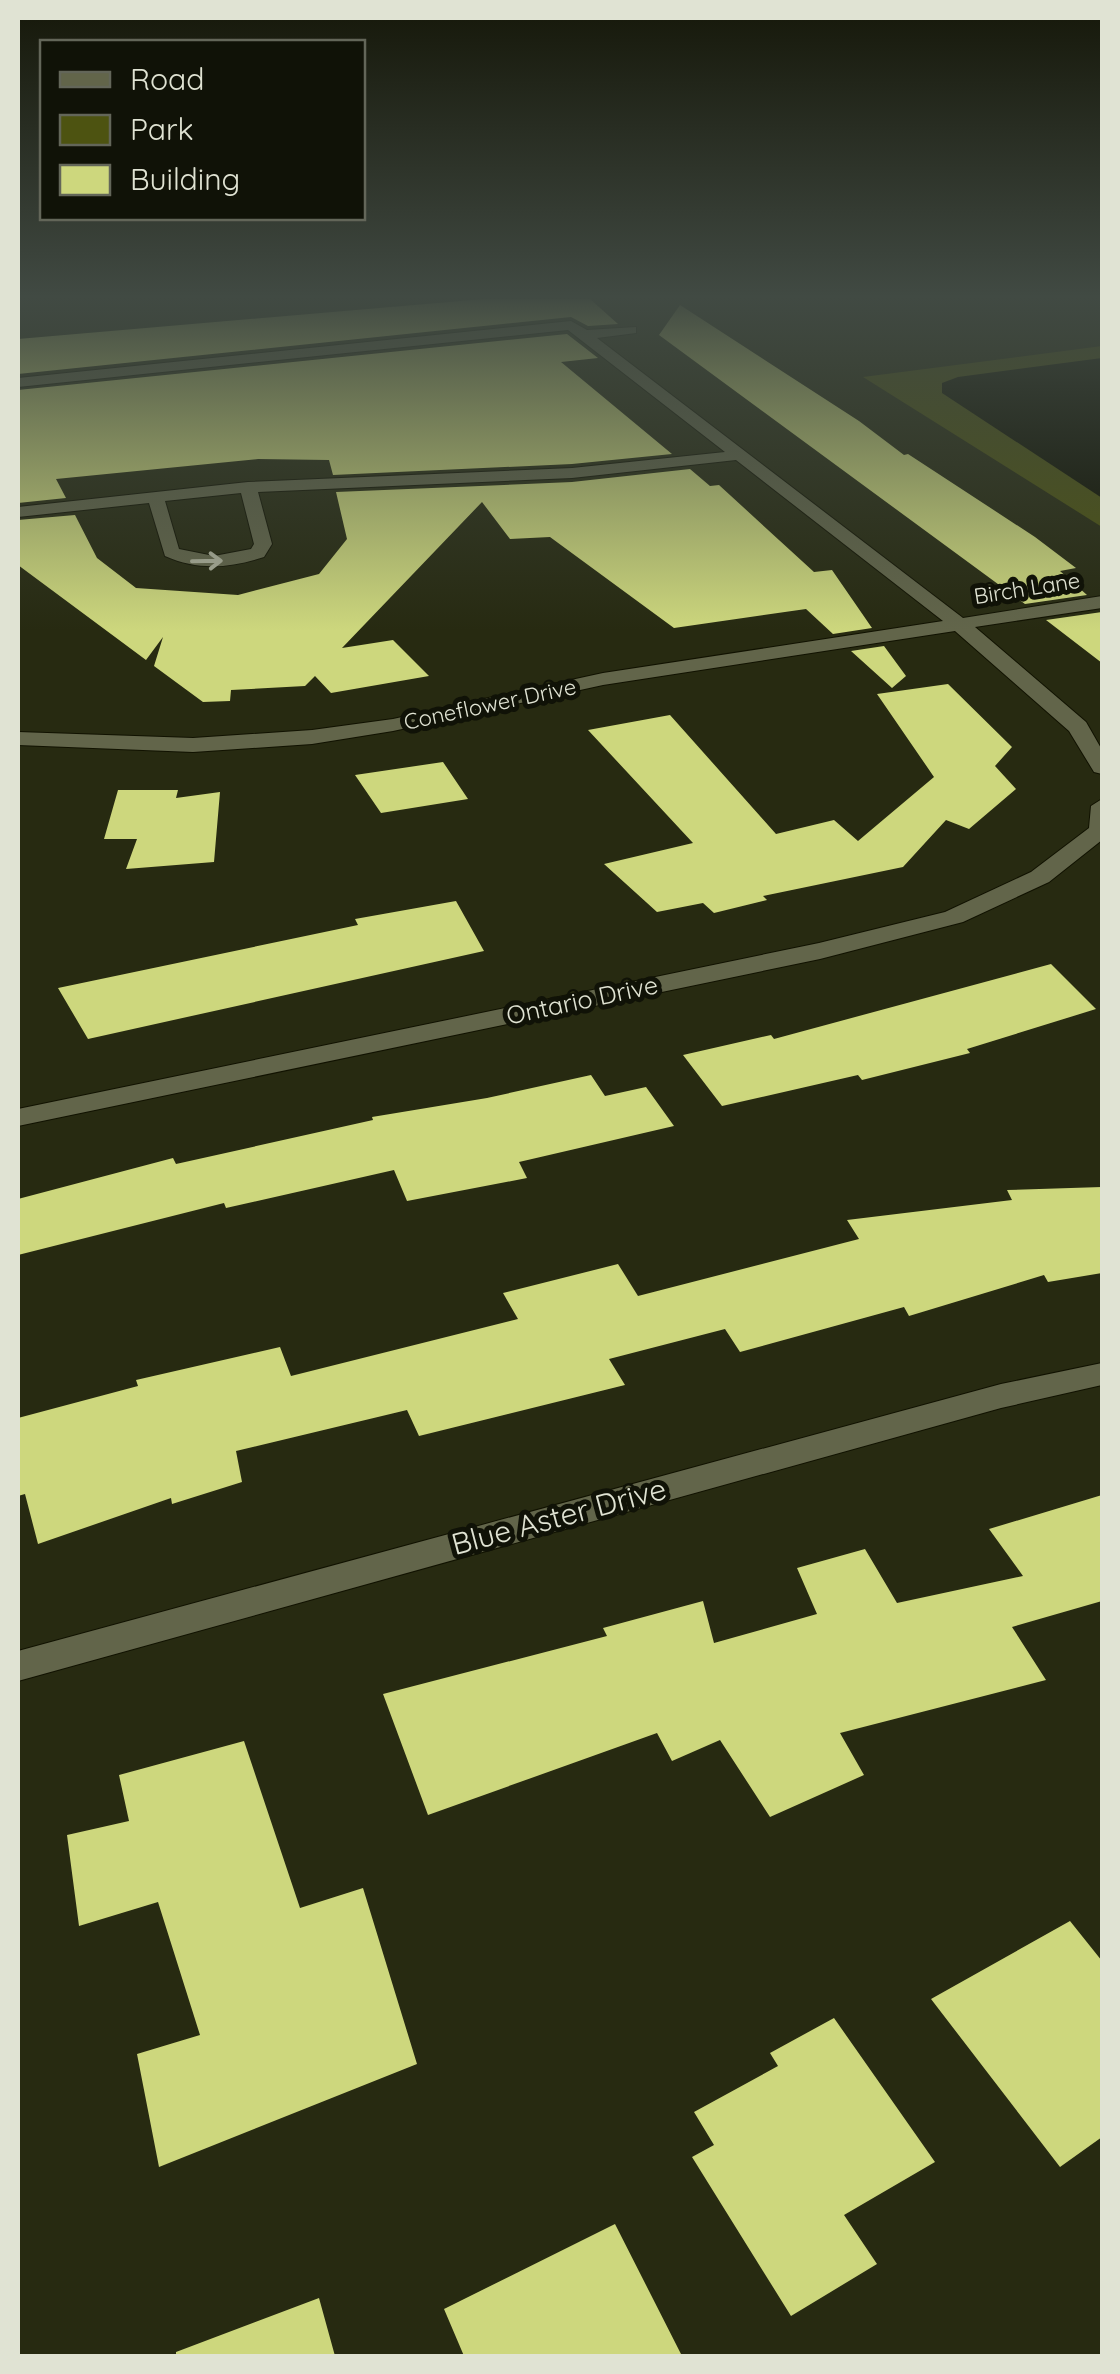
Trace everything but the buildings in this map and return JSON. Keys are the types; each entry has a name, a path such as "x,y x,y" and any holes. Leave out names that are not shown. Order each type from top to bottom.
{"street":[{"path":"682,410 959,624 1078,727 1102,767"},
{"path":"18,512 248,487 572,474 740,454"},
{"path":"156,495 171,552 192,562 234,561 258,553 264,544 248,487"},
{"name":"Birch Lane","path":"959,624 1102,602"},
{"name":"Coneflower Drive","path":"18,740 193,745 312,737 393,725 604,679 959,624"},
{"name":"Ontario Drive","path":"18,1118 820,951 954,917 1040,877 1102,823"},
{"name":"Blue Aster Drive","path":"18,1666 1001,1396 1102,1374"}],"green space":[{"path":"915,410 1102,410 1102,527"}],"shaded area":[{"path":"968,410 1102,410 1102,498"}]}
